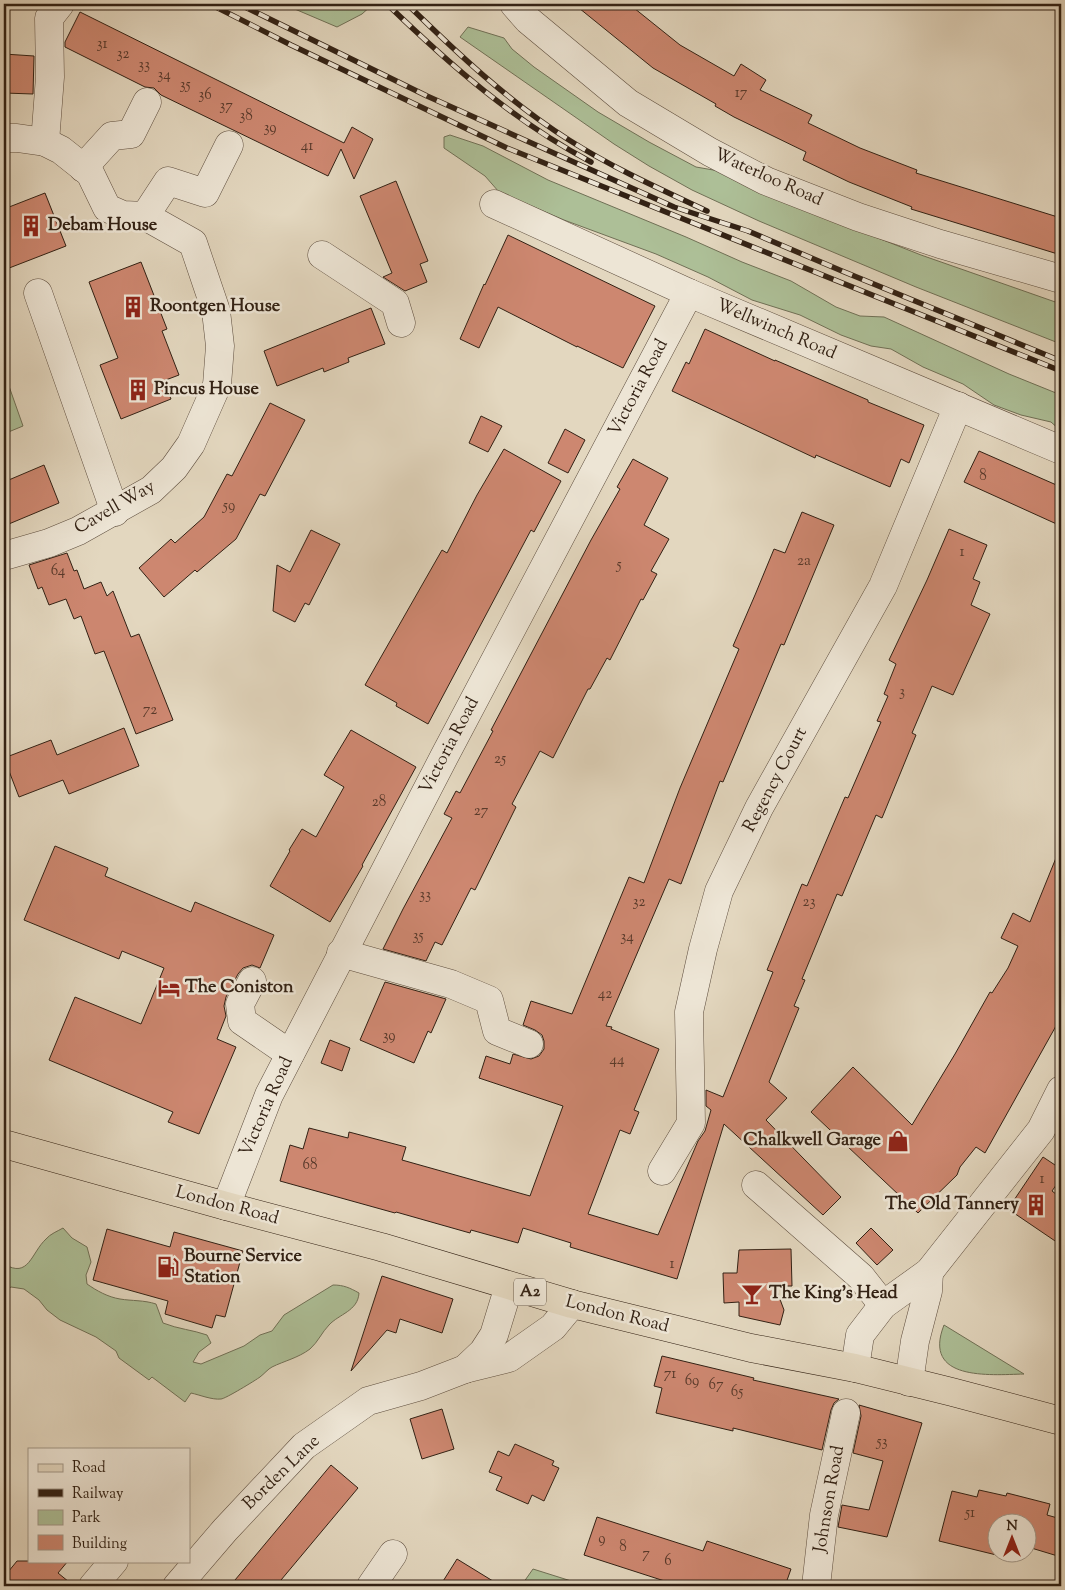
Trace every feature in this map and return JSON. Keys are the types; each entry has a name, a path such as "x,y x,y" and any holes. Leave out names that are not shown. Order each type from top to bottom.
{"main road":[{"name":"London Road","path":"4,1144 381,1247 572,1304 751,1348 856,1368 1061,1421"}],"street":[{"path":"45,142 50,77 49,18 60,4"},
{"name":"Waterloo Road","path":"514,4 528,20 628,103 710,152 766,181 858,217 912,235 1061,279"},
{"path":"83,168 112,136 131,134 147,102"},
{"name":"Cavell Way","path":"4,138 45,142 61,150 90,173 107,208 123,215 145,216 193,243 216,311 220,346 217,385 191,444 174,468 151,490 115,512 78,531 48,543 4,556"},
{"path":"145,216 168,181 205,193 229,145"},
{"name":"Wellwinch Road","path":"494,204 689,293 1061,450"},
{"path":"322,255 395,304 402,323"},
{"path":"38,293 115,512"},
{"name":"Victoria Road","path":"226,1206 269,1095 341,954 689,293"},
{"name":"Regency Court","path":"662,1171 691,1124 689,1012 703,949 719,891 759,808 883,586 958,406"},
{"path":"341,954 451,984 488,1000 497,1031 529,1044"},
{"path":"252,981 240,1004 242,1021 290,1054"},
{"path":"856,1368 860,1335 883,1305 929,1272 1051,1134 1061,1090"},
{"path":"756,1185 862,1277 883,1305"},
{"path":"909,1382 914,1346 928,1291 929,1272"},
{"name":"Borden Lane","path":"466,1369 483,1352 494,1336 510,1286"},
{"name":"Borden Lane","path":"177,1586 225,1530 304,1446 368,1401 421,1386 466,1369 510,1358 552,1327 572,1304"},
{"name":"Johnson Road","path":"816,1586 824,1515 846,1413"},
{"path":"371,1586 393,1554"},
{"path":"93,1586 113,1562"}],"green space":[{"path":"283,4 372,5 362,14 337,27"},
{"path":"468,27 504,38 512,49 534,67 598,112 696,167 719,171 820,215 921,255 1061,304 1061,344 916,287 759,221 692,190 614,144 460,37"},
{"path":"450,135 483,146 548,180 791,281 836,307 860,316 884,317 1009,374 1061,395 1061,431 1051,422 1021,415 994,405 963,384 923,367 891,349 871,346 841,335 800,315 752,300 708,277 656,254 564,220 499,192 485,176 444,148 444,137"},
{"path":"4,372 23,426 6,433 4,432"},
{"path":"63,1228 72,1238 87,1247 91,1262 86,1275 87,1284 116,1298 156,1304 163,1323 207,1335 211,1343 199,1352 193,1362 201,1364 244,1346 260,1335 272,1331 284,1315 333,1285 347,1287 359,1293 358,1299 352,1308 329,1325 313,1346 305,1352 272,1367 257,1379 224,1398 214,1399 191,1393 185,1402 152,1377 149,1380 119,1358 116,1351 96,1337 60,1320 24,1289 11,1287 4,1291 4,1264 12,1268 24,1266 48,1237"},
{"path":"944,1325 1024,1374 978,1374 963,1371 950,1365 942,1356 940,1343"},
{"path":"533,1569 587,1586 521,1586"}],"building":[{"path":"574,4 629,4 680,45 734,76 741,64 766,80 760,90 812,115 808,123 860,148 917,170 916,173 1061,218 1061,255 911,209 912,207 849,182 803,160 806,152 734,117 715,106 716,104 653,68"},
{"path":"80,12 344,143 352,127 373,139 354,179 341,149 328,176 161,95 154,88 145,87 65,47 65,42"},
{"path":"4,54 34,56 33,94 4,93"},
{"path":"396,181 428,261 420,264 427,282 405,291 383,277 392,273 360,196"},
{"name":"Debam House","path":"45,193 66,246 4,270 4,209"},
{"path":"508,235 655,306 623,368 498,307 479,348 460,339"},
{"path":"141,262 167,329 162,331 179,375 163,381 171,399 121,419 100,365 118,358 89,282"},
{"path":"371,308 385,344 348,358 349,362 324,372 323,368 277,386 264,351"},
{"path":"705,329 924,425 909,463 901,459 890,487 816,455 815,458 672,391 686,362 689,364"},
{"path":"270,403 305,420 265,496 260,494 236,539 197,572 195,570 164,597 139,568 171,539 175,543 204,517 227,474 232,476"},
{"path":"481,416 502,426 488,452 469,443"},
{"path":"565,429 585,440 568,473 548,463"},
{"path":"504,449 561,481 534,532 531,530 428,724 396,706 397,703 365,685 442,550 447,553 477,495"},
{"path":"979,451 1061,487 1061,526 964,482"},
{"path":"633,459 668,478 644,525 669,539 651,571 657,574 643,600 641,599 610,660 607,658 590,689 588,689 553,758 540,751 512,804 516,807 475,890 471,888 442,945 435,942 426,961 383,949 452,818 444,814 456,791 460,793 591,540 620,489 617,487"},
{"path":"44,465 59,503 4,526 4,482"},
{"path":"802,512 834,525 784,645 781,644 723,782 720,781 681,884 669,879 606,1026 659,1049 634,1110 639,1112 630,1134 620,1130 588,1214 658,1235 698,1141 705,1131 711,1110 706,1106 706,1090 723,1097 773,972 767,970 802,884 807,886 845,797 848,798 881,722 877,721 888,696 884,694 896,664 889,660 949,529 987,545 973,579 980,582 971,605 990,614 953,695 932,686 912,733 916,735 882,818 876,815 842,896 837,894 802,979 805,980 794,1006 799,1008 769,1082 787,1098 766,1120 841,1197 823,1215 724,1124 677,1279 570,1247 571,1243 523,1228 518,1243 471,1230 470,1233 280,1181 290,1145 303,1149 309,1128 348,1138 349,1132 406,1147 402,1160 530,1196 563,1106 479,1078 486,1056 510,1064 513,1054 531,1059 539,1056 544,1049 542,1035 523,1025 531,1001 572,1014 629,877 644,883 680,788 739,649 733,646 774,549 785,553"},
{"path":"311,530 340,544 309,605 305,603 295,622 273,611 277,565 290,572"},
{"path":"67,553 74,571 77,570 84,589 101,582 107,596 113,591 131,637 139,634 173,720 136,734 104,651 95,654 81,616 74,619 66,599 49,605 42,587 38,589 29,565"},
{"path":"124,728 139,766 69,794 63,780 19,797 4,758 51,740 57,755"},
{"path":"351,730 416,767 363,866 330,922 270,886 302,829 316,837 344,787 324,775"},
{"name":"The Coniston","path":"55,846 108,868 105,876 191,912 195,902 274,935 260,968 252,965 243,968 226,997 224,1006 226,1016 217,1039 236,1047 199,1134 168,1122 173,1112 49,1060 75,997 141,1024 164,968 122,951 119,959 24,920"},
{"path":"1060,848 1061,1017 985,1153 976,1147 960,1167 957,1175 918,1213 811,1112 853,1067 912,1125 990,992 992,993 1008,968 1018,946 1001,938 1013,913 1030,922"},
{"path":"385,982 446,999 431,1033 428,1031 414,1063 360,1040"},
{"path":"330,1040 350,1048 342,1071 321,1063"},
{"name":"The Old Tannery","path":"1043,1157 1061,1169 1061,1178 1052,1191 1061,1198 1061,1245 1008,1209"},
{"path":"871,1228 893,1250 877,1265 856,1243"},
{"name":"Bourne Service Station","path":"107,1229 170,1247 174,1232 243,1251 225,1317 216,1315 212,1328 165,1314 168,1301 93,1280"},
{"name":"The King's Head","path":"791,1249 792,1286 775,1286 784,1310 780,1325 739,1316 739,1302 724,1303 723,1273 737,1273 739,1250"},
{"path":"382,1276 453,1299 442,1333 400,1319 396,1333 387,1330 351,1371"},
{"path":"662,1356 754,1378 753,1380 839,1399 834,1403 831,1410 822,1450 733,1428 733,1431 656,1413 662,1388 654,1386"},
{"path":"859,1405 922,1423 887,1537 838,1527 842,1505 869,1510 883,1461 853,1453 861,1416"},
{"path":"442,1409 454,1449 422,1459 410,1419"},
{"path":"515,1444 554,1461 552,1465 559,1468 544,1501 532,1495 528,1504 496,1490 502,1477 489,1472 498,1451 509,1456"},
{"path":"331,1465 358,1488 276,1586 230,1586"},
{"path":"979,1490 1006,1496 1007,1493 1050,1504 1047,1515 1061,1519 1061,1557 1038,1550 1038,1512 988,1512 988,1553 939,1541 952,1491 977,1497"},
{"path":"597,1517 703,1551 707,1541 791,1569 785,1586 680,1586 584,1555"},
{"path":"457,1559 501,1586 440,1586"},
{"path":"17,1561 67,1562 58,1573 74,1586 4,1586 4,1577"}],"railway":[{"path":"210,4 291,45 507,148 1061,371"},
{"path":"239,4 427,96 674,207 748,231 1061,361"},
{"path":"387,4 458,70 483,90 535,128 591,162"},
{"path":"407,4 445,41 525,110 569,140 620,169 707,211"}],"place":[{"name":"Debam House","path":"31,226"},
{"name":"Roontgen House","path":"133,307"},
{"name":"Pincus House","path":"138,390"},
{"name":"The Coniston","path":"169,988"},
{"name":"Chalkwell Garage","path":"898,1141"},
{"name":"The Old Tannery","path":"1036,1205"},
{"name":"Bourne Service Station","path":"168,1267"},
{"name":"The King's Head","path":"752,1294"}]}
